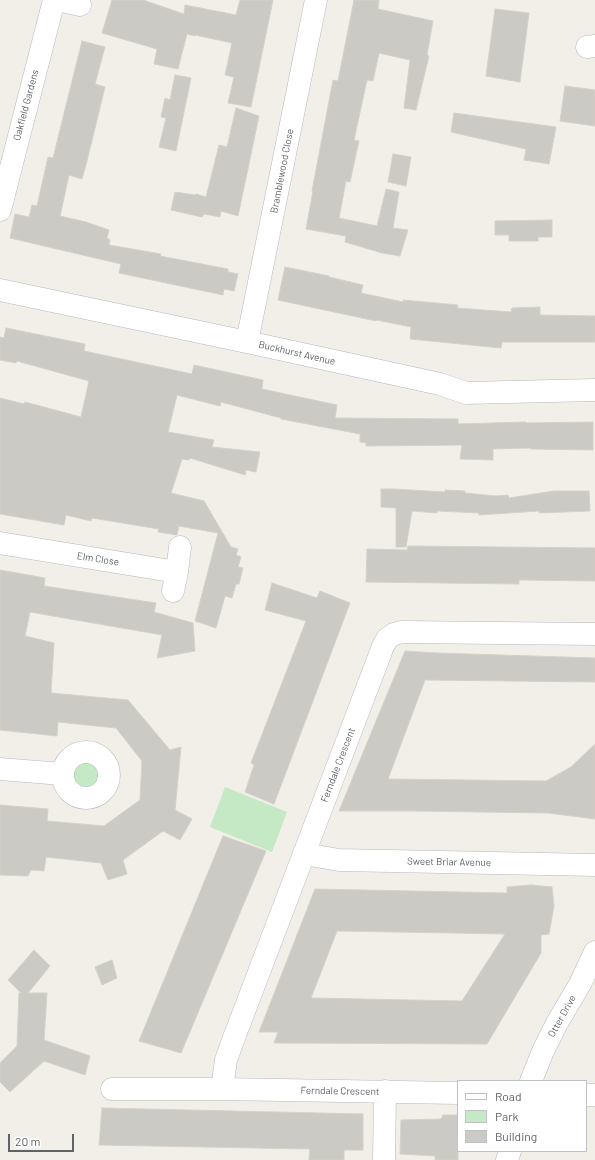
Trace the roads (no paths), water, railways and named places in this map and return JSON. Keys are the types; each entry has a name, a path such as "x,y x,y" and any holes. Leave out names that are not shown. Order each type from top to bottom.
{"street":[{"name":"Oakfield Gardens","path":"0,210 54,0"},
{"path":"58,0 80,5"},
{"name":"Bramblewood Close","path":"247,342 316,0"},
{"name":"Buckhurst Avenue","path":"0,290 440,384 466,392 595,390"},
{"name":"Elm Close","path":"0,543 175,581 180,547"},
{"name":"Ferndale Crescent","path":"222,1089 226,1060 232,1043 383,646 387,639 394,634 402,632 595,634"},
{"path":"0,769 62,774"},
{"name":"Sweet Briar Avenue","path":"304,853 339,860 595,865"},
{"name":"Otter Drive","path":"531,1080 550,1037 580,984 595,952"},
{"name":"Ferndale Crescent","path":"112,1089 222,1089 457,1093"},
{"path":"384,1160 385,1091"}]}
